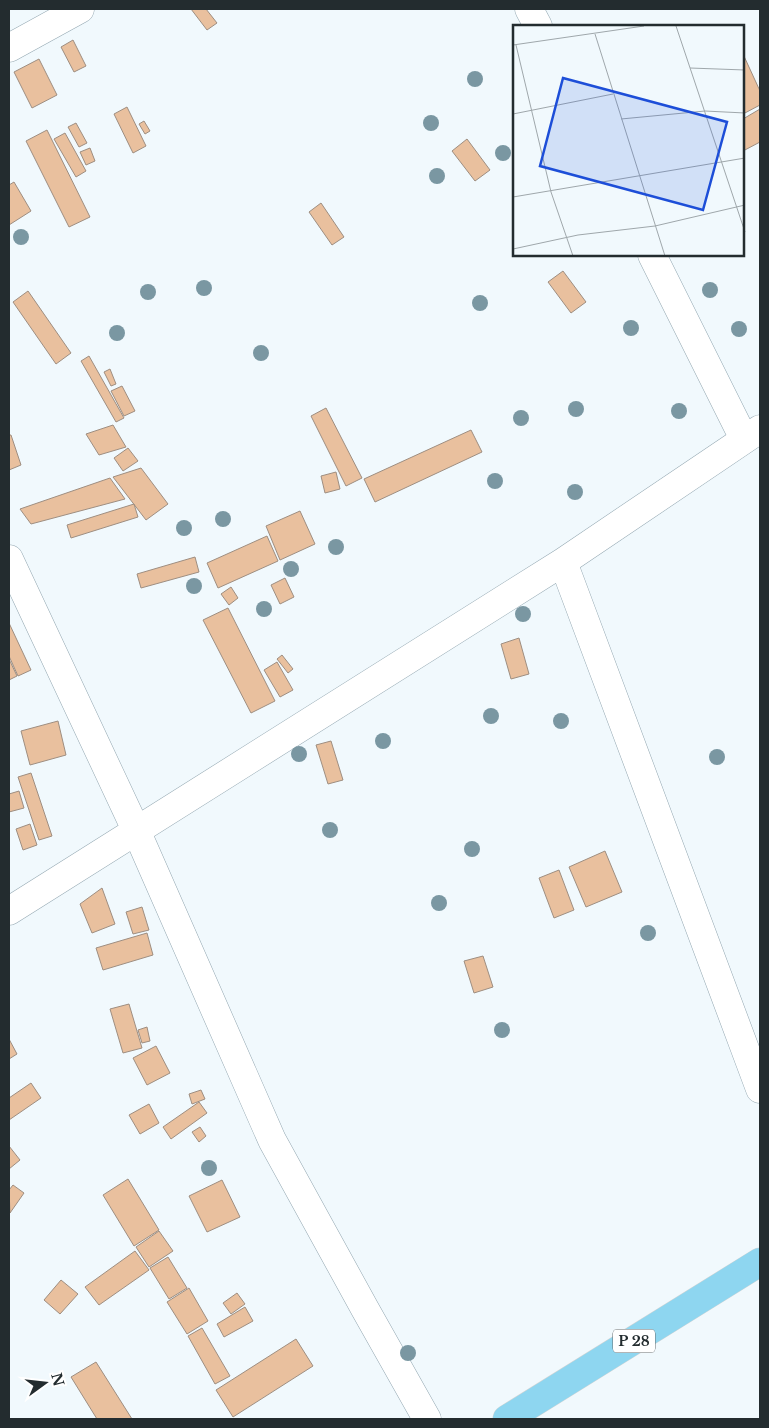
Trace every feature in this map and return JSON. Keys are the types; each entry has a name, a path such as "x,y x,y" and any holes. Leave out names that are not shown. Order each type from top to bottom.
{"main road":[{"name":"P 28","path":"507,1419 760,1262"}],"street":[{"path":"9,48 80,9"},
{"path":"529,9 537,25"},
{"path":"9,911 563,562 752,434 653,256"},
{"path":"9,559 136,830 272,1140 364,1309 427,1419"},
{"path":"563,562 760,1088"}],"building":[{"path":"191,9 206,9 217,23 207,30"},
{"path":"73,40 86,66 74,72 61,47"},
{"path":"744,56 760,91 760,105 744,113"},
{"path":"39,59 57,95 32,108 14,72"},
{"path":"127,107 146,146 133,153 114,114"},
{"path":"760,109 760,142 744,150 744,118"},
{"path":"144,121 150,131 145,134 139,124"},
{"path":"76,123 87,143 79,147 68,127"},
{"path":"47,130 90,217 69,227 26,141"},
{"path":"65,133 86,171 76,177 54,139"},
{"path":"467,139 490,170 475,181 452,151"},
{"path":"90,148 95,161 86,165 80,152"},
{"path":"14,182 31,211 9,225 9,185"},
{"path":"321,203 344,237 332,245 309,212"},
{"path":"563,271 586,302 571,313 548,282"},
{"path":"28,291 71,353 56,364 13,302"},
{"path":"89,356 124,418 116,422 81,361"},
{"path":"110,369 116,384 111,386 104,372"},
{"path":"122,386 135,411 124,416 111,391"},
{"path":"326,408 362,478 346,486 311,416"},
{"path":"113,425 126,447 99,455 86,434"},
{"path":"471,430 482,452 375,502 364,479"},
{"path":"9,435 11,435 21,465 9,470"},
{"path":"128,448 138,461 123,471 114,458"},
{"path":"141,468 168,504 146,520 113,477"},
{"path":"336,472 340,489 325,493 321,476"},
{"path":"110,478 125,499 31,524 20,509"},
{"path":"134,504 138,517 71,538 67,525"},
{"path":"300,511 315,544 280,560 266,526"},
{"path":"267,536 278,561 218,588 207,563"},
{"path":"195,557 199,572 141,588 137,574"},
{"path":"285,578 294,597 280,604 271,585"},
{"path":"231,587 238,598 229,605 221,594"},
{"path":"228,608 275,701 251,713 203,620"},
{"path":"9,623 31,670 18,676 9,656"},
{"path":"519,638 529,674 511,679 501,644"},
{"path":"282,655 293,669 288,673 277,659"},
{"path":"9,659 17,676 9,680"},
{"path":"277,662 293,690 280,697 264,670"},
{"path":"58,721 66,755 30,765 21,731"},
{"path":"331,741 343,780 328,784 316,745"},
{"path":"31,773 52,836 39,840 18,777"},
{"path":"19,791 24,808 9,812 9,794"},
{"path":"30,824 37,845 23,850 16,829"},
{"path":"605,851 622,892 586,907 569,867"},
{"path":"559,870 574,910 554,918 539,878"},
{"path":"102,888 115,924 92,933 80,904"},
{"path":"142,907 149,930 133,934 126,912"},
{"path":"147,933 153,955 103,970 96,948"},
{"path":"483,956 493,987 474,993 464,961"},
{"path":"129,1004 142,1048 123,1053 110,1009"},
{"path":"147,1027 150,1041 142,1043 138,1030"},
{"path":"9,1039 17,1054 9,1059"},
{"path":"156,1046 170,1073 147,1085 133,1058"},
{"path":"31,1083 41,1098 9,1120 9,1098"},
{"path":"201,1090 205,1099 192,1104 189,1094"},
{"path":"199,1102 207,1113 171,1139 163,1127"},
{"path":"149,1104 159,1123 140,1134 129,1115"},
{"path":"200,1127 206,1136 199,1142 192,1132"},
{"path":"9,1146 20,1160 9,1169"},
{"path":"128,1179 159,1230 134,1246 103,1195"},
{"path":"222,1180 240,1217 207,1232 189,1196"},
{"path":"13,1185 24,1193 10,1213 9,1190"},
{"path":"159,1231 173,1251 149,1267 136,1247"},
{"path":"135,1251 149,1270 99,1305 85,1287"},
{"path":"168,1257 187,1288 169,1299 150,1268"},
{"path":"61,1280 78,1294 60,1314 44,1300"},
{"path":"189,1288 208,1321 187,1334 167,1302"},
{"path":"237,1293 245,1304 231,1314 223,1303"},
{"path":"245,1307 253,1321 224,1337 217,1324"},
{"path":"202,1328 230,1376 215,1384 188,1336"},
{"path":"296,1339 313,1366 233,1417 216,1390"},
{"path":"96,1362 132,1419 97,1419 71,1377"}]}
